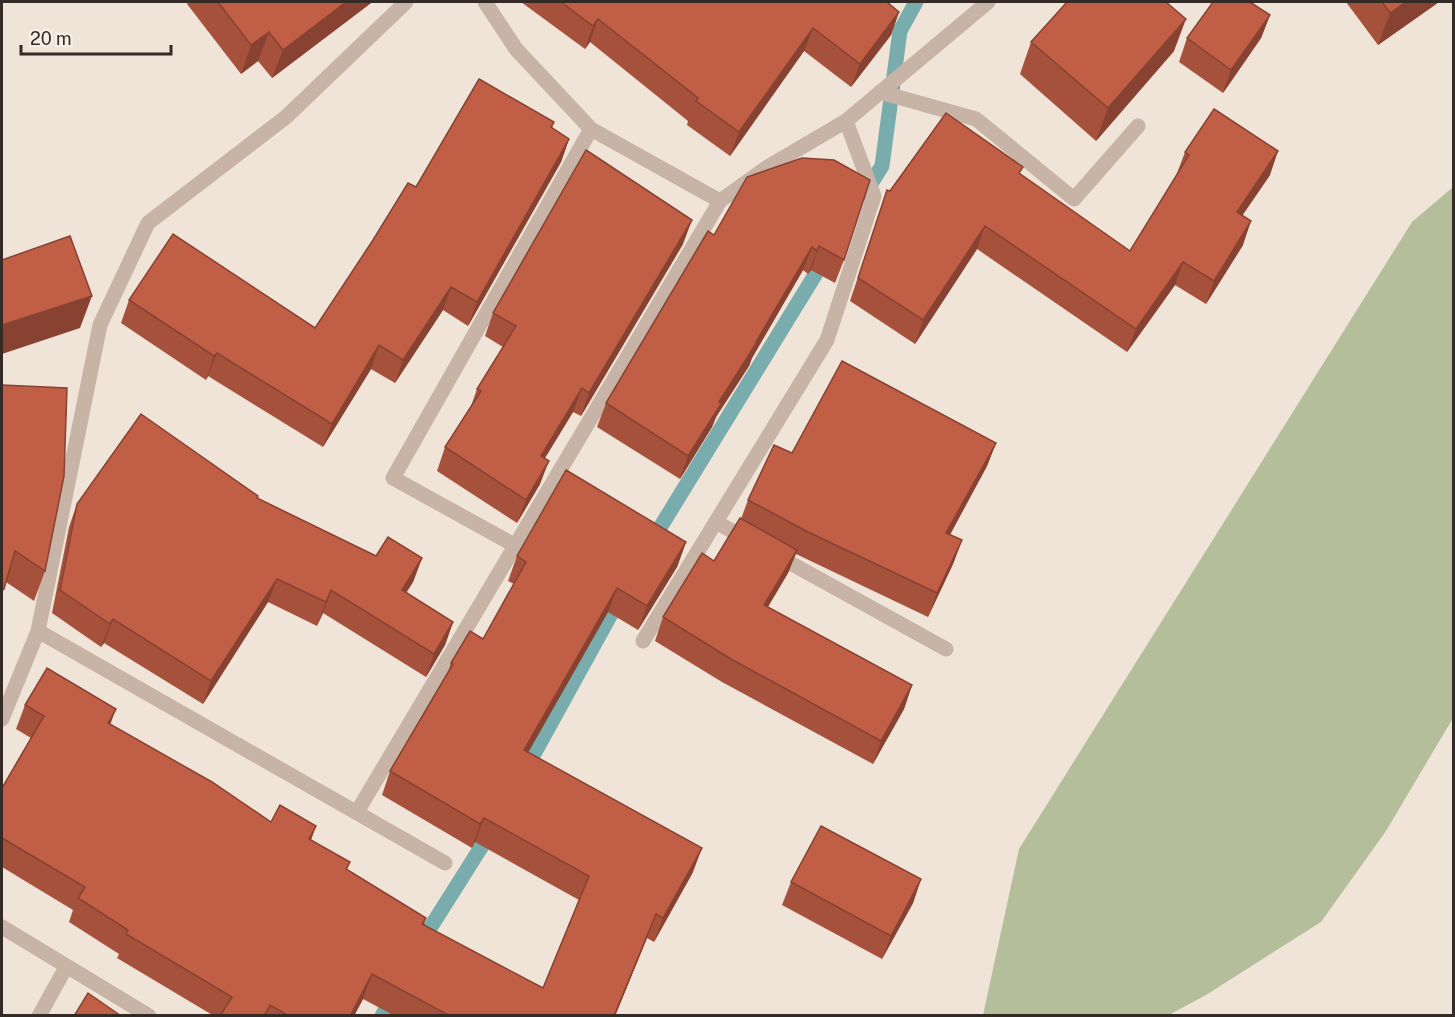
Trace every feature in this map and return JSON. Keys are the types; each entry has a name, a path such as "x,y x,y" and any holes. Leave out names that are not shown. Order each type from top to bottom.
{"street":[{"path":"2,719 39,631 100,325 148,223 286,117 406,2"},
{"path":"485,2 516,49 591,129 720,201"},
{"path":"357,812 720,201 766,168 846,121 988,2"},
{"path":"880,92 976,119 1074,199 1138,126"},
{"path":"643,641 827,340 874,196 846,121"},
{"path":"516,546 393,478 591,129"},
{"path":"716,522 946,650"},
{"path":"39,631 445,862"},
{"path":"2,927 149,1016"},
{"path":"39,1016 66,967"}],"green space":[{"path":"1453,187 1453,718 1386,831 1321,922 1206,995 1169,1015 983,1015 1019,849 1412,222"}],"building":[{"path":"218,2 346,2 283,50 269,32 251,45"},
{"path":"561,2 887,2 899,12 860,64 813,28 739,132 696,101 698,98 598,19 593,26"},
{"path":"1067,2 1166,2 1186,19 1108,108 1031,42"},
{"path":"1213,2 1250,2 1270,15 1231,70 1187,38"},
{"path":"1382,2 1406,2 1390,13"},
{"path":"479,79 554,122 551,127 569,139 477,302 451,287 403,360 379,345 332,424 217,353 214,356 129,300 173,234 315,328 408,183 416,187"},
{"path":"1214,109 1278,151 1237,212 1251,221 1214,281 1183,262 1136,329 985,226 923,320 858,278 887,190 890,191 946,113 1023,167 1019,173 1130,251 1189,155 1185,152"},
{"path":"586,150 692,220 589,393 582,388 541,456 549,461 526,500 445,447 481,391 477,389 516,326 493,313"},
{"path":"802,158 834,160 870,180 844,260 819,246 817,251 812,247 719,402 721,404 688,456 606,403 708,231 714,235 747,177"},
{"path":"70,236 92,296 2,325 2,260"},
{"path":"842,361 996,443 946,533 962,540 937,593 808,532 748,500 774,445 792,453"},
{"path":"2,385 67,388 64,476 45,571 15,551 4,589 2,589"},
{"path":"141,414 258,496 257,498 376,556 388,537 422,558 402,590 453,622 434,654 331,590 326,602 277,579 211,681 113,619 110,624 60,590 77,504"},
{"path":"566,470 686,542 647,606 617,588 524,750 702,848 663,918 656,914 614,1016 450,1016 372,974 350,1016 289,1016 270,1005 264,1016 220,1016 232,997 126,934 128,930 78,898 85,887 2,838 2,788 44,716 25,705 47,668 116,709 108,723 212,782 271,822 280,805 316,826 309,839 350,862 346,869 426,918 422,924 543,988 589,876 484,818 480,824 390,771 470,631 483,639 526,562 517,556"},
{"path":"740,518 797,550 764,605 912,685 881,741 731,659 663,617 702,553 714,561"},
{"path":"821,826 921,879 891,936 791,882"},
{"path":"88,993 121,1016 74,1016"}],"waterway":[{"path":"865,193 882,166 900,31 916,2"},
{"path":"650,544 826,257"},
{"path":"524,772 621,596"},
{"path":"420,944 492,830"},
{"path":"382,1016 395,992"}]}
